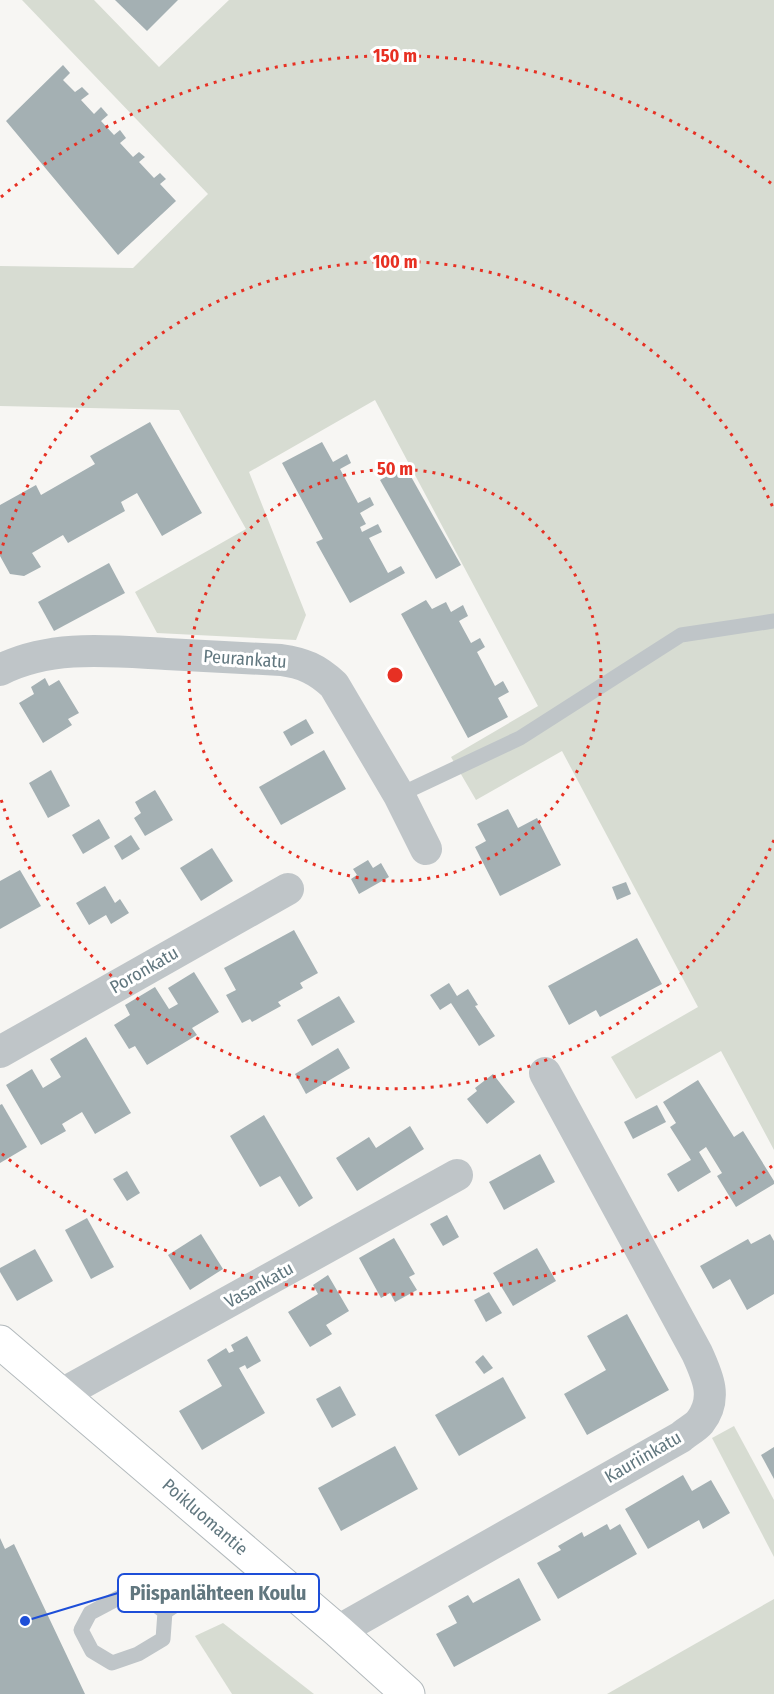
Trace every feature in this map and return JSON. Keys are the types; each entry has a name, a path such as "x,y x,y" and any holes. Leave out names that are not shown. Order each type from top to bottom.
{"street":[{"name":"Peurankatu","path":"0,670 33,657 65,651 100,650 301,663 320,672 334,685 399,795 426,849"},
{"name":"Poronkatu","path":"0,1052 288,889"},
{"name":"Kauriinkatu","path":"338,1631 681,1437 699,1422 711,1400 707,1376 698,1353 545,1073"},
{"name":"Vasankatu","path":"62,1394 457,1175"},
{"name":"Poikluomantie","path":"0,1342 338,1631 408,1694"}],"lane":[{"path":"399,795 520,738 681,635 774,621"},
{"path":"165,1612 202,1588"},
{"path":"124,1595 144,1596 165,1612 163,1639 138,1654 112,1663 92,1650 81,1630 90,1613 124,1595"}],"shaded area":[{"path":"22,0 94,0 159,67 229,0 774,0 774,1150 721,1051 636,1099 611,1057 698,1007 562,751 476,800 451,757 538,706 375,400 249,472 306,615 296,640 157,633 135,592 246,529 179,410 0,406 0,266 133,268 208,194"},
{"path":"734,1426 774,1500 774,1557 712,1438"},
{"path":"774,1599 774,1694 607,1694"},
{"path":"223,1623 314,1694 232,1694 195,1636"}],"building":[{"path":"115,0 178,0 147,31"},
{"path":"63,65 70,73 63,80 75,92 82,87 89,94 81,100 94,114 101,107 108,115 101,121 114,135 120,130 126,138 120,143 133,157 139,152 145,157 139,162 154,178 160,173 166,179 160,184 176,201 118,255 6,121"},
{"path":"150,422 202,513 162,536 137,493 121,502 125,511 68,543 63,535 32,553 41,567 24,576 10,574 0,556 0,505 36,485 41,495 95,464 90,456"},
{"path":"322,442 333,462 347,454 351,463 340,469 358,503 370,497 374,505 360,513 366,524 360,527 362,532 378,524 382,532 369,538 388,573 401,566 405,573 350,603 316,542 323,539 282,463"},
{"path":"405,466 461,565 436,579 380,480"},
{"path":"109,563 125,593 54,631 38,602"},
{"path":"426,600 432,609 446,602 451,612 463,605 468,616 459,621 471,643 480,638 485,647 477,652 495,686 503,681 509,692 498,698 508,717 468,738 401,614"},
{"path":"45,678 49,686 59,680 79,713 68,719 72,725 43,743 19,703 34,694 31,687"},
{"path":"306,719 314,733 291,746 283,732"},
{"path":"324,750 346,789 281,825 259,787"},
{"path":"51,770 70,806 48,818 29,783"},
{"path":"155,790 173,820 145,836 134,818 141,813 135,802"},
{"path":"508,809 518,828 537,818 561,865 500,896 475,847 486,841 477,824"},
{"path":"99,819 110,838 83,854 72,835"},
{"path":"131,835 140,849 122,860 114,846"},
{"path":"212,848 233,881 201,901 180,868"},
{"path":"368,860 373,868 381,863 389,877 359,894 351,879 357,875 353,869"},
{"path":"20,870 41,906 0,929 0,881"},
{"path":"626,882 631,894 617,900 612,887"},
{"path":"105,886 115,903 120,899 129,913 111,924 106,915 89,925 76,903"},
{"path":"294,930 318,973 300,983 303,988 278,1002 281,1006 252,1022 250,1019 242,1023 226,995 236,990 224,968"},
{"path":"637,938 662,984 600,1017 596,1010 569,1025 548,986"},
{"path":"194,972 219,1012 192,1028 197,1035 147,1065 135,1046 129,1049 114,1025 130,1015 125,1005 155,987 169,1009 178,1004 168,988"},
{"path":"449,983 457,996 468,989 478,1005 475,1006 495,1036 479,1046 451,1003 440,1010 430,995"},
{"path":"339,996 355,1022 312,1046 297,1020"},
{"path":"86,1037 131,1113 95,1134 82,1112 62,1124 66,1131 41,1145 6,1085 32,1069 43,1088 61,1077 50,1059"},
{"path":"338,1048 350,1068 306,1094 295,1074"},
{"path":"493,1074 515,1102 487,1124 467,1099 477,1091 475,1088"},
{"path":"698,1080 734,1137 743,1131 774,1181 774,1184 736,1207 717,1176 722,1173 706,1147 699,1152 711,1172 678,1192 667,1174 691,1160 670,1127 676,1123 663,1102"},
{"path":"2,1104 27,1147 0,1163 0,1105"},
{"path":"657,1105 666,1122 633,1139 624,1122"},
{"path":"264,1115 313,1198 299,1207 280,1176 260,1187 230,1136"},
{"path":"410,1126 424,1149 357,1191 336,1158 369,1137 376,1148"},
{"path":"540,1154 555,1182 504,1210 489,1182"},
{"path":"127,1171 140,1193 127,1201 113,1179"},
{"path":"447,1215 459,1237 443,1246 430,1224"},
{"path":"87,1218 114,1267 91,1279 65,1230"},
{"path":"201,1234 223,1269 190,1290 168,1255"},
{"path":"770,1234 774,1241 774,1294 747,1310 730,1279 713,1289 700,1266 748,1239 751,1244"},
{"path":"394,1238 415,1274 409,1277 417,1290 395,1302 390,1293 381,1298 359,1258"},
{"path":"537,1248 556,1281 513,1306 493,1273"},
{"path":"35,1249 53,1281 17,1301 0,1272 0,1268"},
{"path":"328,1275 349,1311 326,1325 332,1334 310,1347 288,1312 318,1294 313,1285"},
{"path":"489,1292 502,1313 486,1322 474,1300"},
{"path":"627,1314 669,1390 587,1435 564,1394 606,1370 587,1336"},
{"path":"247,1336 261,1361 247,1369 245,1365 239,1368 265,1413 202,1450 179,1411 222,1386 207,1360 226,1348 229,1353 234,1351 231,1345"},
{"path":"483,1355 493,1368 484,1374 475,1362"},
{"path":"503,1377 526,1418 459,1456 435,1415"},
{"path":"340,1386 356,1415 332,1428 316,1399"},
{"path":"395,1446 418,1489 341,1531 318,1488"},
{"path":"774,1447 774,1479 761,1455"},
{"path":"683,1475 692,1491 711,1480 730,1513 703,1529 699,1520 648,1549 625,1509"},
{"path":"607,1524 610,1530 620,1524 637,1554 558,1599 537,1563 561,1550 558,1546 582,1532 584,1537"},
{"path":"0,1538 5,1549 14,1544 85,1694 0,1694"},
{"path":"519,1578 541,1620 454,1667 436,1634 457,1623 448,1606 468,1595 473,1603"}],"place":[{"name":"Piispanlähteen Koulu","path":"25,1621"}]}
